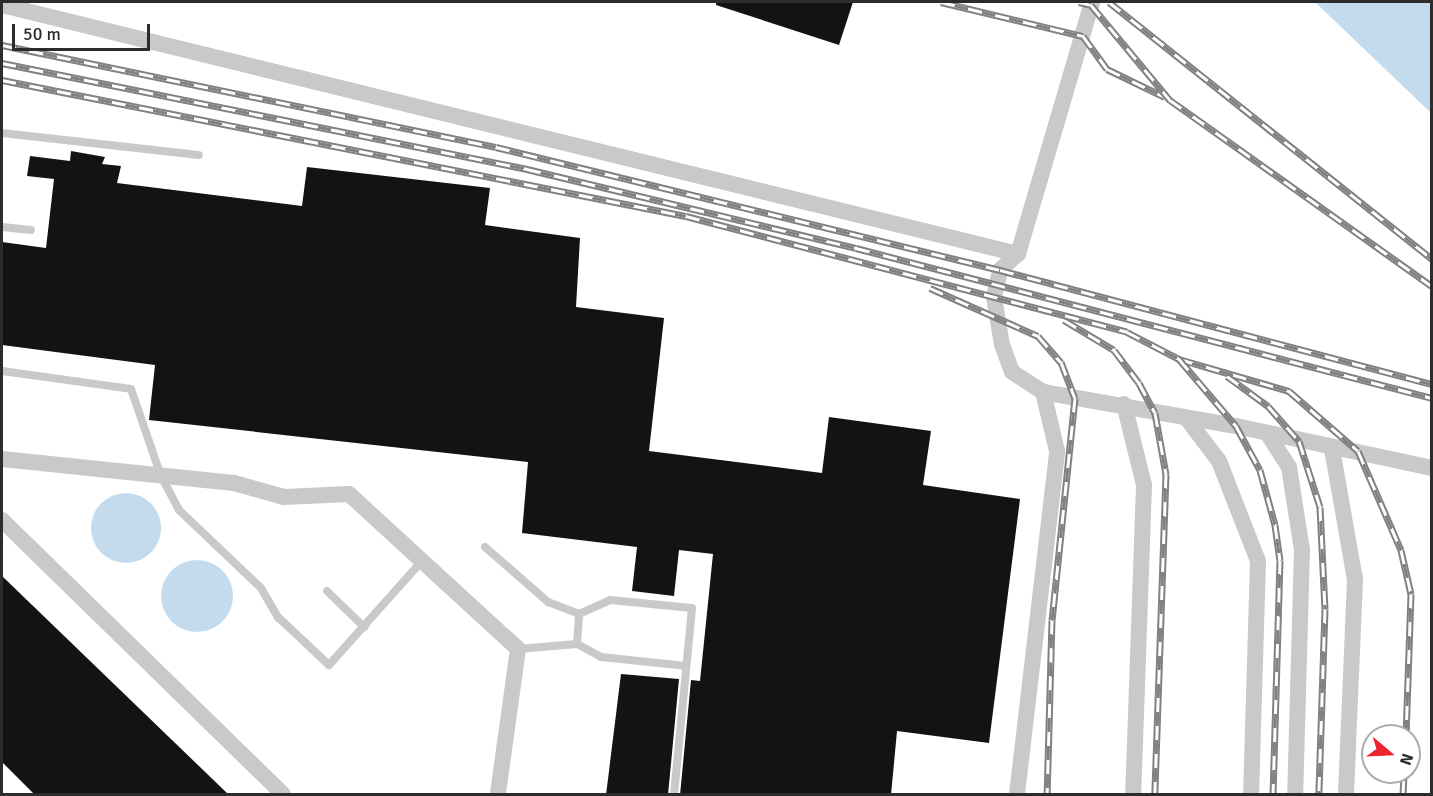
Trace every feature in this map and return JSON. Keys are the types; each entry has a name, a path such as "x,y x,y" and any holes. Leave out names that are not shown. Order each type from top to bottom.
{"street":[{"path":"1092,2 1018,255 1000,270 995,316 1012,372 1043,392 1124,404 1431,468"},
{"path":"2,5 1018,255"},
{"path":"1017,795 1057,451 1043,392"},
{"path":"1124,404 1144,485 1133,795"},
{"path":"1188,419 1219,461 1258,561 1251,795"},
{"path":"1267,433 1289,467 1302,550 1295,795"},
{"path":"1332,448 1355,579 1346,795"},
{"path":"2,459 234,483 284,497 349,494 518,649 498,795"},
{"path":"2,520 283,795"}],"lane":[{"path":"2,133 199,154"},
{"path":"2,227 31,230"},
{"path":"2,372 130,389 161,476 179,510 261,588 278,616 329,665 422,561"},
{"path":"485,547 548,602 579,614 610,600 692,608 674,795"},
{"path":"327,591 364,627"},
{"path":"577,644 579,614"},
{"path":"518,649 577,644 601,657 686,666"}],"water":[{"path":"1315,2 1431,2 1431,113"},
{"path":"126,493 145,499 155,509 161,528 155,547 145,557 126,563 107,557 97,547 91,528 97,509 107,499"},
{"path":"197,560 217,566 227,576 233,596 227,616 217,626 197,632 177,626 167,616 161,596 167,576 177,566"}],"building":[{"path":"716,2 853,2 839,45 716,5"},
{"path":"71,151 105,157 102,164 121,166 117,183 302,206 307,167 490,188 485,225 580,238 576,307 664,318 649,451 822,473 829,417 931,431 923,485 1020,499 989,743 897,731 891,795 680,795 691,680 700,681 713,554 679,550 674,596 632,591 637,547 522,533 528,462 149,420 155,365 2,345 2,242 46,248 54,179 27,176 30,156 70,161"},
{"path":"2,576 229,795 35,795 2,762"},
{"path":"621,674 679,679 668,795 606,795"}],"railway":[{"path":"941,2 1083,36 1107,69 1165,97"},
{"path":"1079,2 1091,5 1170,100 1432,286"},
{"path":"1109,2 1432,259"},
{"path":"2,45 496,147 1000,270 1432,384"},
{"path":"2,63 527,169 856,248 1432,398"},
{"path":"2,80 686,216 1127,332 1179,359 1289,391 1358,451 1401,550 1411,594 1406,724"},
{"path":"930,288 1038,336 1061,362 1075,398 1052,620 1047,794"},
{"path":"1064,320 1114,350 1139,383 1155,413 1166,474 1155,794"},
{"path":"1179,359 1236,426 1260,470 1275,525 1280,560 1273,794"},
{"path":"1227,376 1268,406 1299,441 1320,507 1325,609 1319,794"},
{"path":"1403,784 1403,794"}]}
